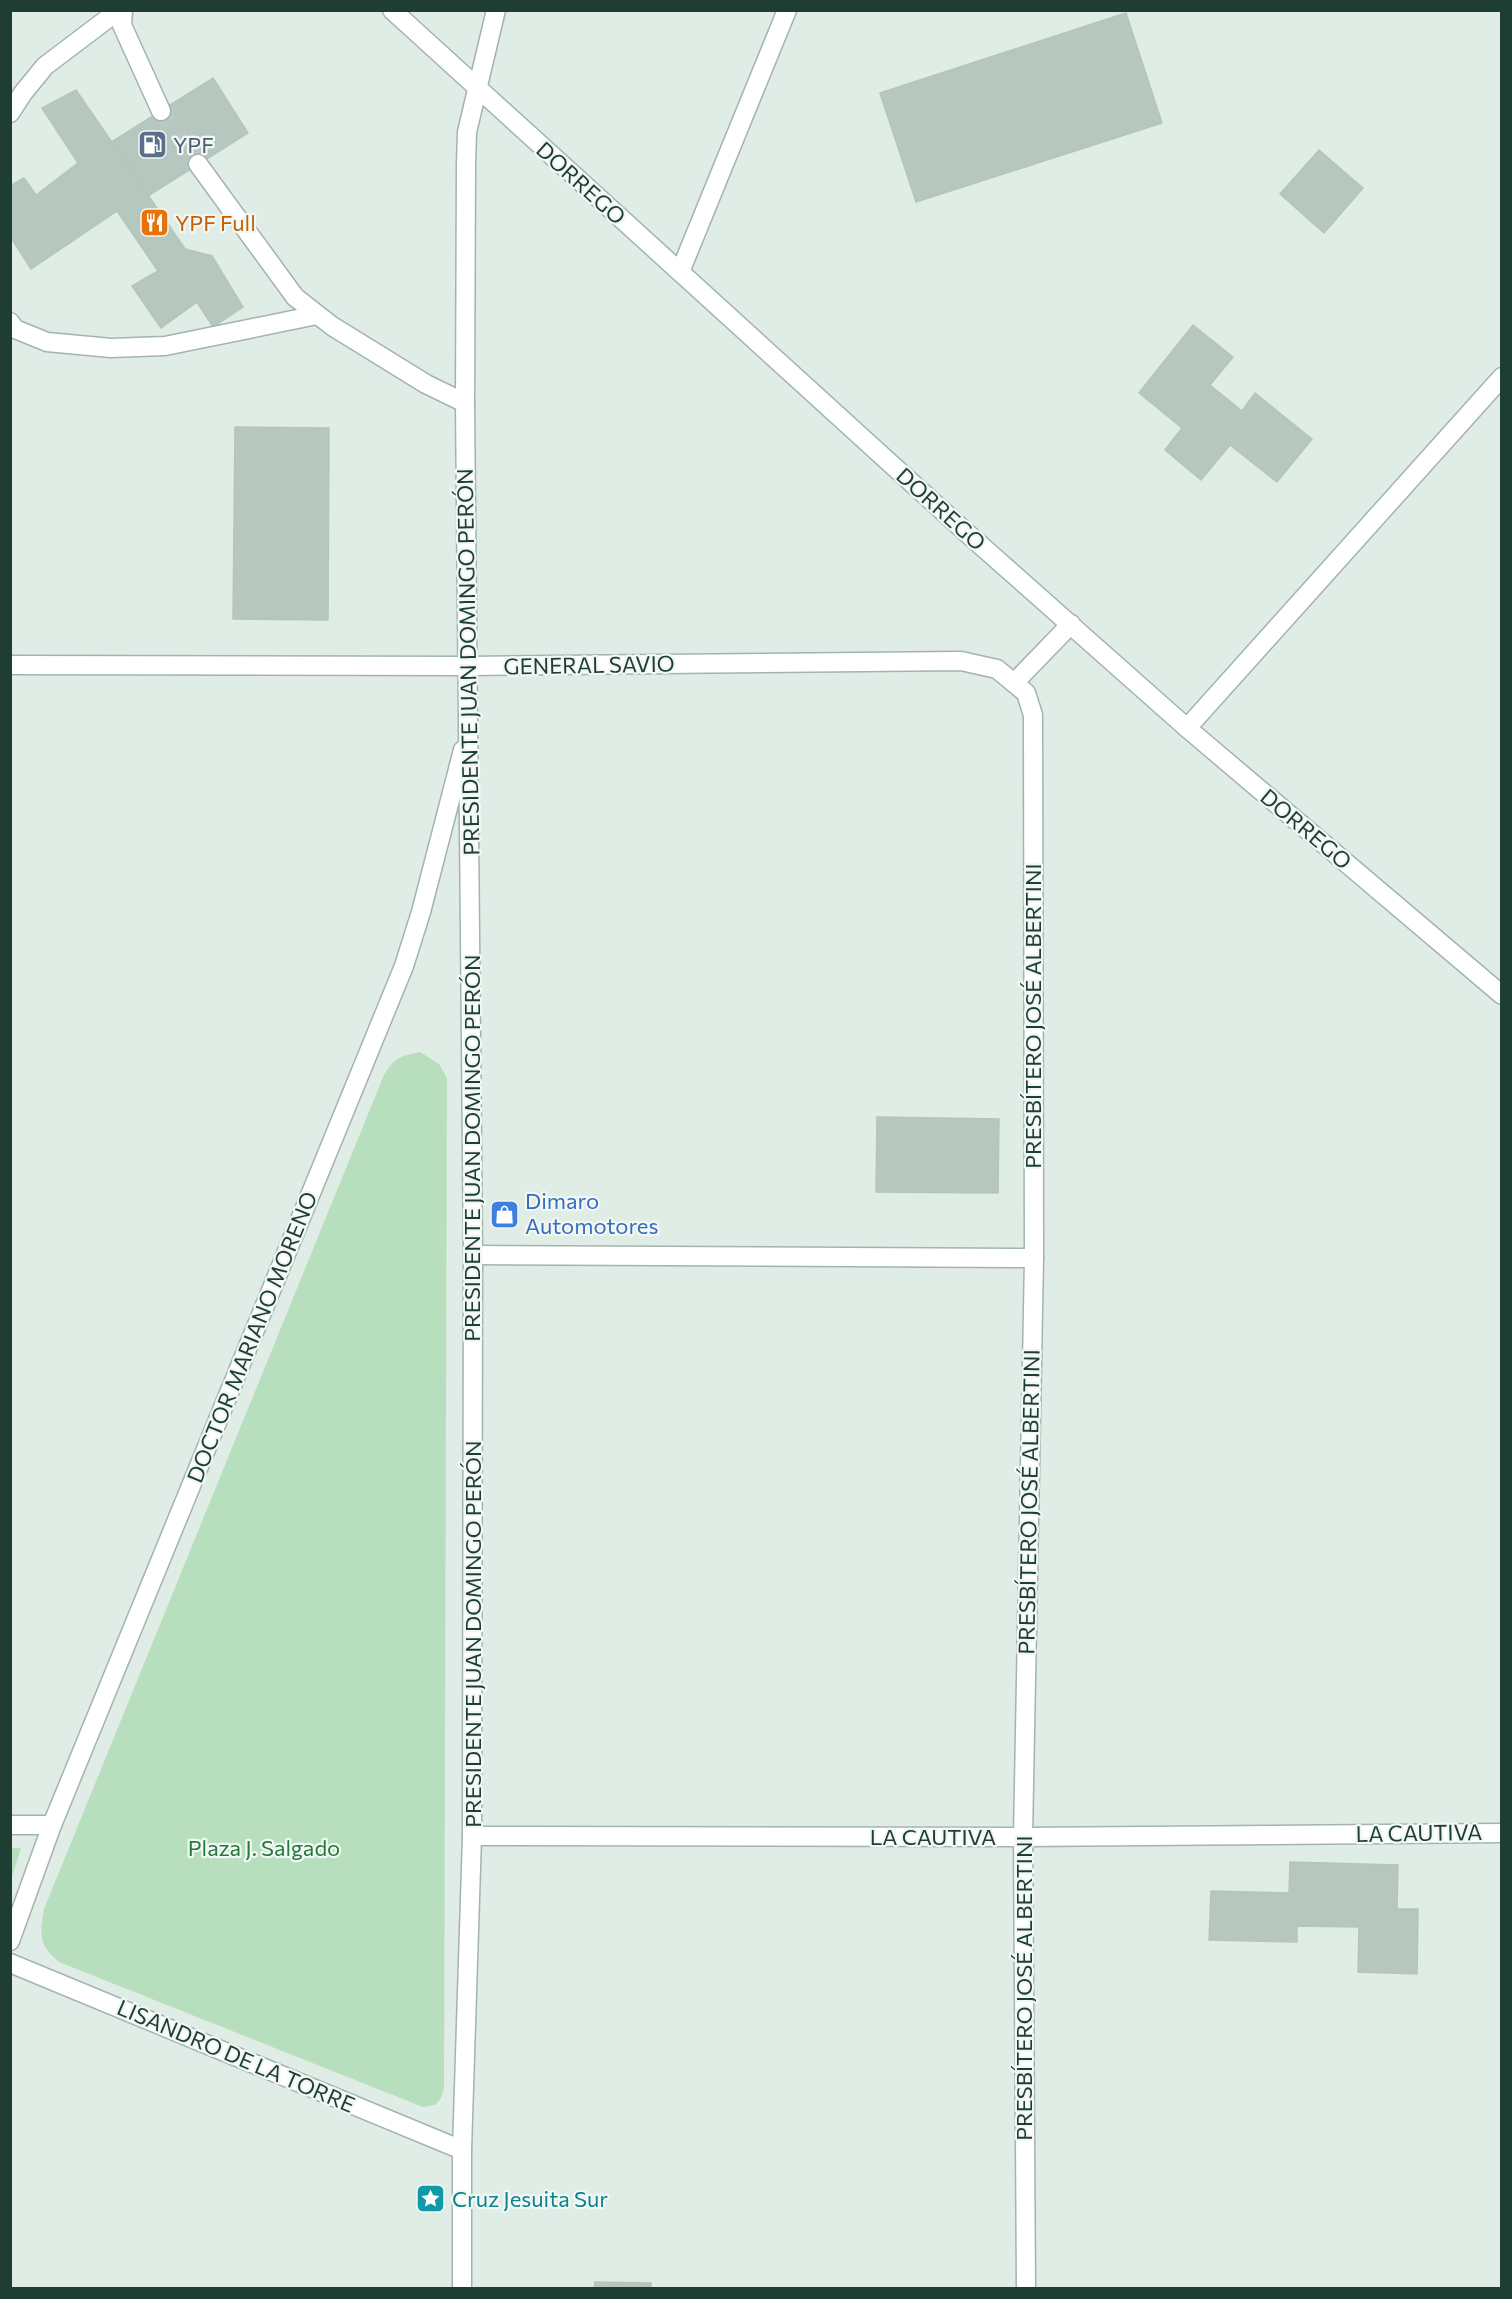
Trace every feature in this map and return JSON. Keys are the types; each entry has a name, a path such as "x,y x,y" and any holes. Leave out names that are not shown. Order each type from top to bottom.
{"street":[{"path":"10,113 45,66 119,10"},
{"path":"123,10 122,25 161,111"},
{"name":"DORREGO","path":"392,10 968,534 1187,728 1502,995"},
{"name":"PRESIDENTE JUAN DOMINGO PERÓN","path":"462,2289 462,2150 472,1836 473,1255 465,403 467,132 496,10"},
{"path":"680,272 787,10"},
{"path":"198,164 295,297 317,315 426,384 465,403"},
{"path":"10,322 15,329 47,342 111,348 165,346 317,315"},
{"path":"1187,728 1502,377"},
{"path":"1014,683 1071,624"},
{"name":"GENERAL SAVIO","path":"10,665 468,666 962,661 997,669 1026,693 1033,715"},
{"name":"PRESBÍTERO JOSÉ ALBERTINI","path":"1026,2289 1023,1837 1034,1258 1033,715"},
{"name":"DOCTOR MARIANO MORENO","path":"10,1941 52,1825 404,966 421,912 469,725"},
{"path":"473,1255 1034,1258"},
{"path":"10,1825 52,1825"},
{"name":"LA CAUTIVA","path":"472,1836 1023,1837 1502,1833"},
{"name":"LISANDRO DE LA TORRE","path":"10,1963 462,2150"}],"green space":[{"name":"Plaza J. Salgado","path":"420,1052 439,1064 447,1078 444,2087 441,2098 435,2105 423,2107 59,1962 47,1950 41,1932 44,1909 384,1075 398,1059"},
{"path":"10,1848 21,1848 11,1880"}],"building":[{"path":"1126,13 1162,123 916,202 880,93"},
{"path":"213,78 248,133 148,196 113,141"},
{"path":"76,90 185,249 212,256 243,307 213,327 197,302 161,328 132,286 158,271 117,211 31,269 10,236 10,186 24,178 36,195 78,163 42,108"},
{"path":"1319,150 1363,188 1324,233 1280,194"},
{"path":"1193,325 1233,357 1210,385 1242,411 1255,393 1312,439 1277,482 1230,445 1201,480 1165,450 1182,428 1139,393"},
{"path":"235,427 329,428 328,620 233,619"},
{"path":"877,1117 999,1119 998,1193 876,1192"},
{"path":"1290,1862 1398,1865 1397,1909 1418,1909 1417,1974 1358,1972 1359,1927 1297,1926 1297,1942 1209,1940 1211,1891 1289,1893"},
{"path":"595,2282 651,2283 651,2288 594,2288"}],"tunnel":[{"path":"161,111 198,164"}],"place":[{"name":"YPF","path":"152,145"},
{"name":"YPF Full","path":"154,223"},
{"name":"Dimaro Automotores","path":"504,1214"},
{"name":"Cruz Jesuita Sur","path":"431,2199"}]}
